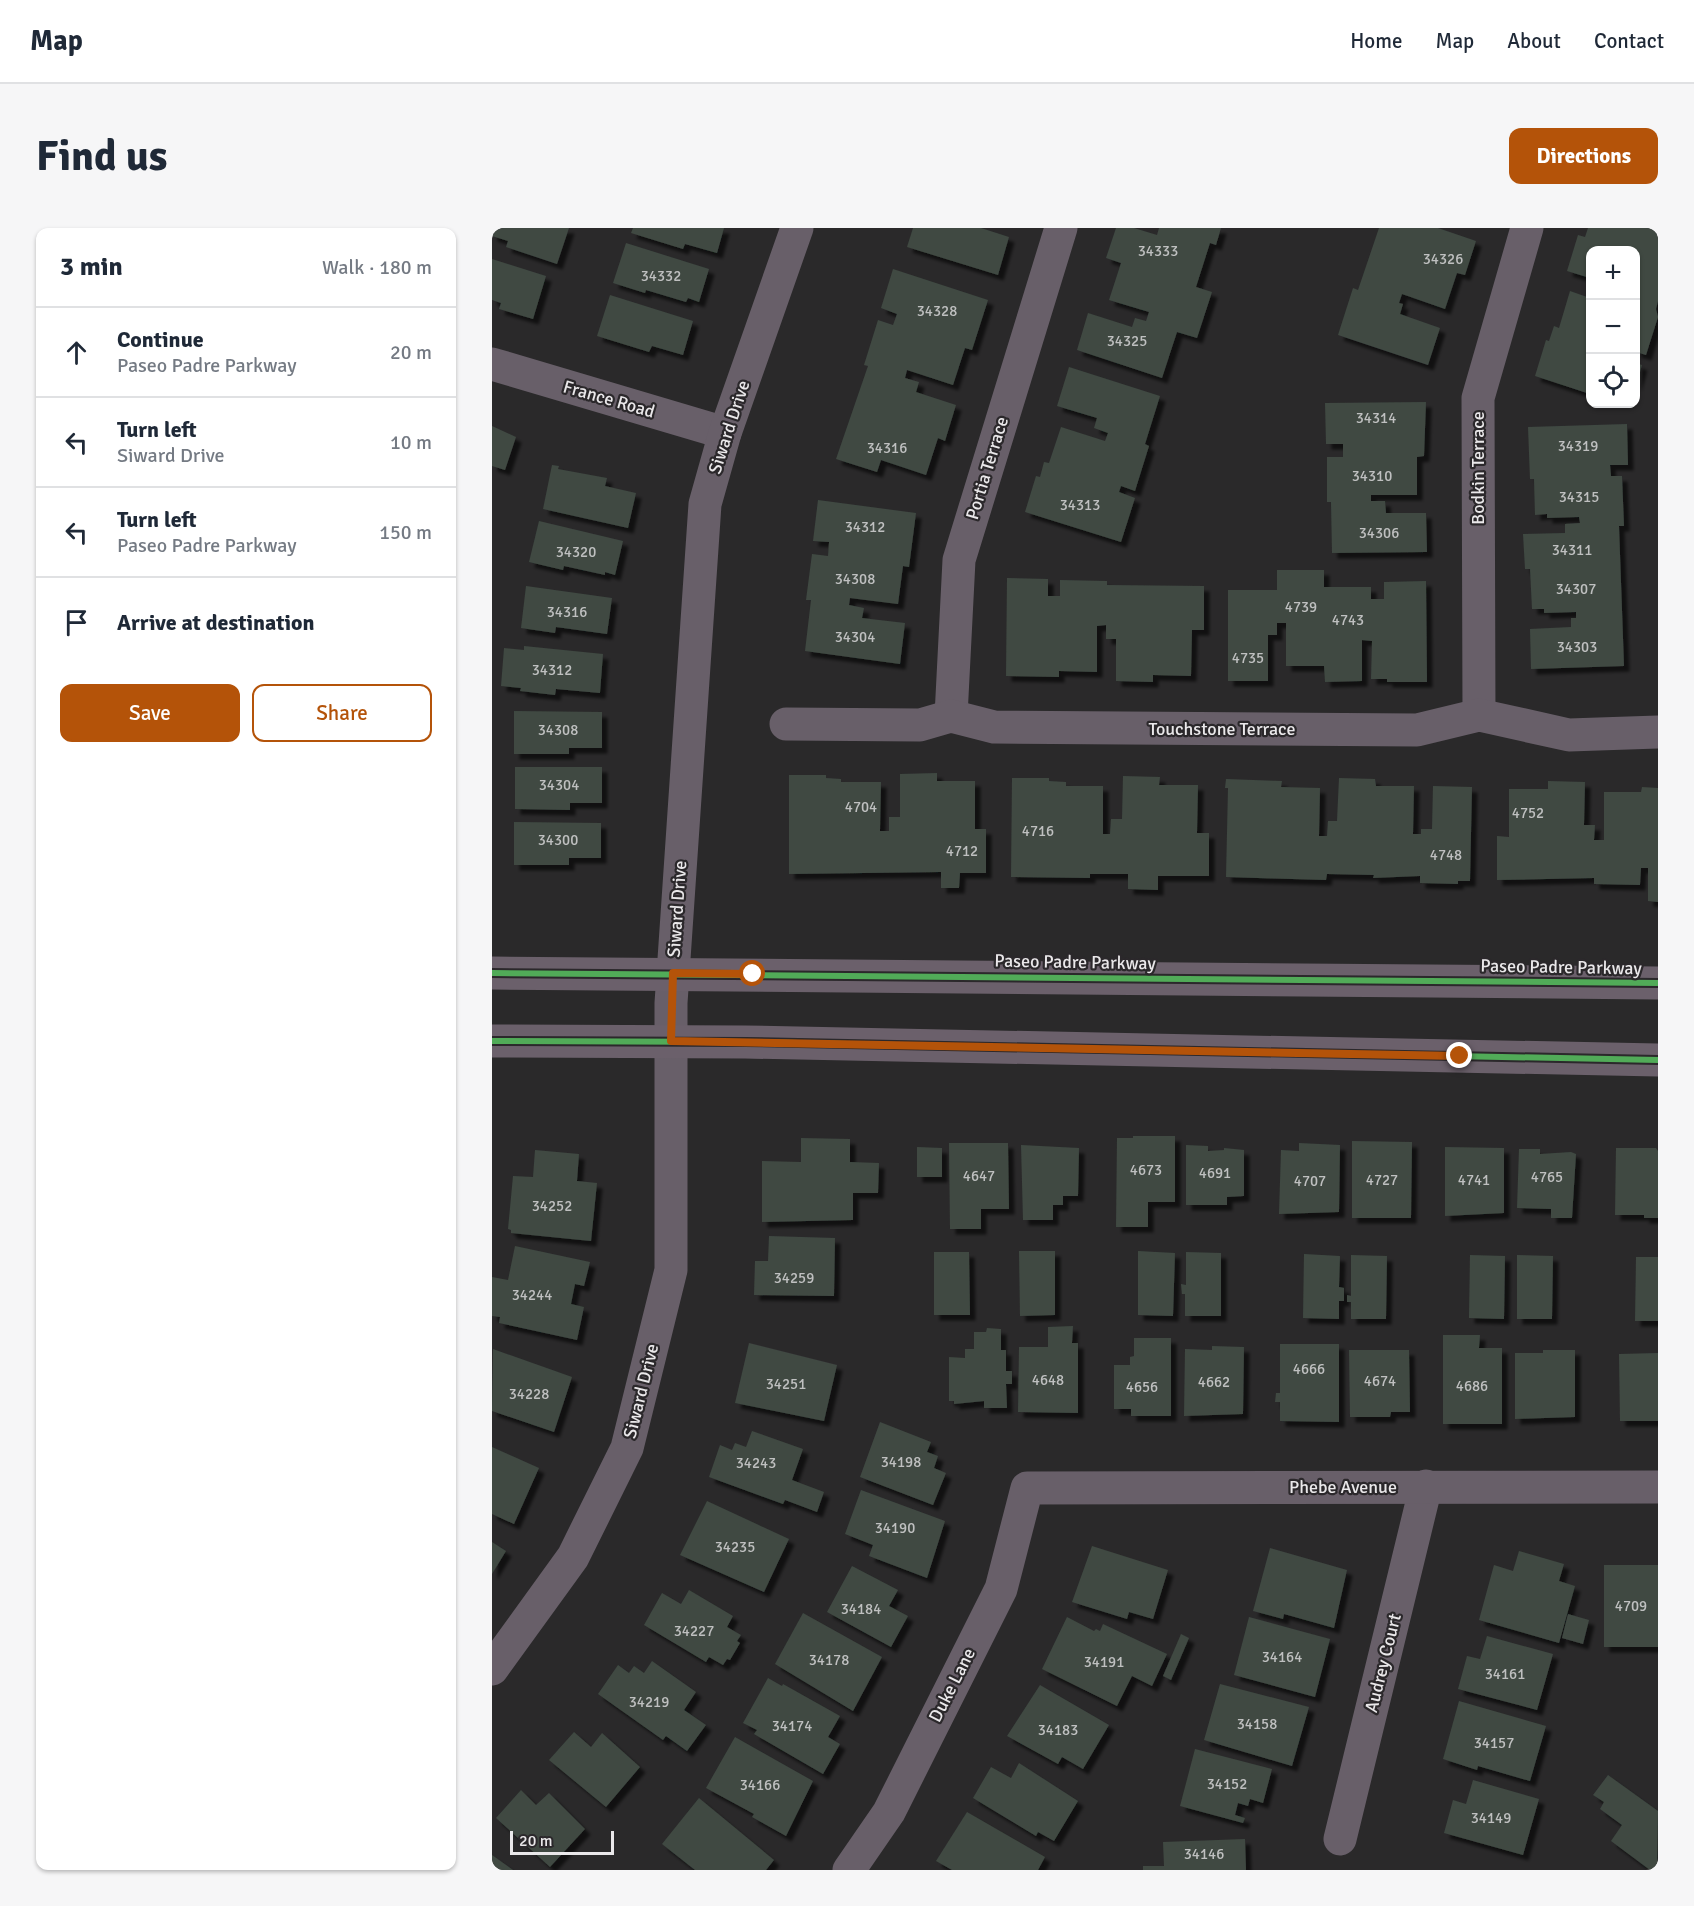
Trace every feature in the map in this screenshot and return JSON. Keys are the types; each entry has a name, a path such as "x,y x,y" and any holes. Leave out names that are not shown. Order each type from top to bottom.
{"main road":[{"name":"Paseo Padre Parkway","path":"492,973 1658,984"},
{"path":"492,1041 671,1041 1658,1060"}],"street":[{"name":"Siward Drive","path":"492,1669 573,1557 627,1448 671,1270 673,973 705,504 725,433 797,228"},
{"name":"Portia Terrace","path":"951,716 959,560 1061,228"},
{"name":"Bodkin Terrace","path":"1479,716 1478,398 1527,228"},
{"name":"France Road","path":"492,364 725,433"},
{"name":"Touchstone Terrace","path":"951,716 994,727 1417,730 1479,716 1569,735 1658,732"},
{"path":"786,724 920,725 951,716"},
{"name":"Audrey Court","path":"1340,1839 1426,1486"},
{"name":"Phebe Avenue","path":"1027,1488 1658,1487"},
{"name":"Duke Lane","path":"849,1870 889,1812 1001,1589 1027,1488"}],"building":[{"path":"492,228 569,228 557,264 506,247 508,241 492,236"},
{"path":"633,228 724,228 717,253 685,244 683,249 631,233"},
{"path":"913,228 981,228 1009,237 998,275 907,247"},
{"path":"1116,228 1134,228 1157,235 1159,228 1221,228 1216,245 1210,243 1196,287 1212,292 1197,338 1177,332 1162,378 1077,350 1088,313 1132,327 1135,318 1146,321 1149,312 1109,300 1121,263 1106,258"},
{"path":"1379,228 1438,228 1476,241 1465,275 1457,273 1445,309 1402,294 1399,303 1403,304 1400,314 1440,328 1428,365 1338,335 1353,288 1358,290"},
{"path":"1588,228 1658,228 1658,301 1656,309 1658,317 1646,355 1640,353 1640,246 1586,246 1586,277 1567,271 1578,235 1585,237"},
{"path":"626,243 709,269 699,302 688,298 686,302 646,290 645,293 613,283"},
{"path":"492,259 546,276 533,319 499,309 501,303 492,300"},
{"path":"893,269 988,300 972,350 965,348 953,385 907,370 905,378 919,382 916,392 956,405 945,441 938,438 926,475 881,460 877,472 836,459 868,366 864,365 878,320 893,325 897,314 881,308"},
{"path":"1570,291 1586,297 1586,393 1535,376 1546,340 1549,341 1554,326 1559,328"},
{"path":"610,295 693,321 683,355 652,346 649,352 597,336"},
{"path":"1069,367 1160,396 1145,444 1149,446 1135,491 1121,486 1119,492 1135,498 1121,542 1025,512 1036,476 1040,477 1044,462 1049,463 1061,427 1105,441 1108,433 1094,428 1097,418 1057,406"},
{"path":"1426,402 1424,456 1417,457 1417,495 1371,495 1371,501 1385,501 1386,513 1426,513 1427,552 1332,553 1331,502 1327,502 1327,457 1343,457 1343,444 1326,444 1325,403"},
{"path":"1627,424 1628,465 1610,465 1611,476 1622,476 1624,526 1619,526 1624,666 1531,669 1530,629 1571,627 1571,618 1576,618 1576,612 1544,613 1544,609 1532,609 1530,569 1525,569 1523,534 1565,533 1565,524 1580,523 1579,517 1547,518 1547,514 1535,515 1534,479 1530,479 1528,427"},
{"path":"492,426 516,437 505,470 492,466"},
{"path":"552,465 559,466 558,469 607,478 605,486 636,493 628,528 543,509"},
{"path":"818,500 916,513 909,567 903,566 898,604 850,598 849,605 864,608 862,618 905,623 900,664 805,651 811,600 806,600 812,554 828,556 829,542 813,541"},
{"path":"539,521 623,541 615,575 564,566 563,570 529,562"},
{"path":"1277,570 1324,570 1324,587 1371,587 1371,599 1384,599 1384,582 1426,581 1427,682 1387,682 1387,679 1371,679 1372,641 1362,640 1362,681 1325,682 1324,666 1286,666 1286,623 1277,623 1277,635 1268,635 1268,681 1228,681 1228,590 1277,590"},
{"path":"1007,578 1048,579 1048,596 1060,596 1060,580 1107,581 1107,585 1204,586 1204,630 1192,630 1191,676 1153,675 1153,682 1116,681 1116,639 1106,639 1106,625 1097,626 1097,672 1059,671 1059,677 1006,676"},
{"path":"526,586 612,598 607,634 556,627 555,633 521,628"},
{"path":"524,646 603,654 600,693 556,689 555,695 520,691 521,688 501,686 504,648 524,650"},
{"path":"514,711 602,712 602,748 569,748 569,754 514,754"},
{"path":"515,767 602,767 602,803 570,803 570,810 515,809"},
{"path":"937,773 937,781 975,781 975,829 986,829 986,873 960,873 959,888 941,888 941,872 789,874 789,775 826,775 826,778 841,779 841,782 881,782 880,831 889,831 889,817 900,817 900,774"},
{"path":"1123,776 1160,777 1159,785 1198,785 1197,833 1209,833 1209,876 1158,876 1158,890 1128,889 1128,874 1090,874 1090,878 1011,877 1012,778 1049,778 1049,781 1066,782 1066,786 1103,786 1103,834 1110,834 1111,819 1122,819"},
{"path":"1339,778 1375,779 1376,786 1414,786 1413,834 1421,834 1421,829 1432,829 1433,786 1472,787 1470,881 1458,881 1458,884 1420,883 1420,876 1373,878 1374,875 1327,874 1326,880 1226,877 1228,788 1225,788 1226,779 1282,781 1281,787 1320,788 1319,836 1327,836 1328,821 1337,821"},
{"path":"1548,781 1585,782 1584,825 1595,825 1594,840 1604,840 1604,792 1641,792 1642,787 1658,788 1658,902 1648,901 1648,868 1641,868 1640,885 1594,884 1594,878 1497,880 1497,836 1509,837 1509,789 1548,789"},
{"path":"514,822 601,823 601,858 569,858 569,865 514,865"},
{"path":"1133,1136 1175,1136 1175,1202 1148,1202 1148,1227 1116,1227 1117,1138 1133,1138"},
{"path":"801,1138 850,1139 850,1162 879,1163 878,1193 853,1193 853,1220 762,1222 762,1161 801,1162"},
{"path":"1352,1141 1412,1142 1411,1218 1352,1218"},
{"path":"949,1143 1008,1143 1009,1209 981,1209 981,1229 950,1229"},
{"path":"1299,1143 1340,1145 1339,1212 1279,1214 1281,1150 1299,1151"},
{"path":"1021,1145 1079,1148 1078,1196 1063,1196 1063,1205 1053,1205 1053,1220 1023,1220"},
{"path":"1186,1145 1208,1146 1208,1151 1224,1150 1224,1148 1244,1150 1244,1196 1227,1197 1227,1205 1186,1205"},
{"path":"917,1147 942,1148 942,1177 917,1177"},
{"path":"1445,1147 1504,1148 1504,1213 1445,1216"},
{"path":"1616,1148 1656,1148 1658,1151 1658,1218 1644,1218 1644,1215 1615,1215"},
{"path":"1519,1149 1540,1149 1540,1154 1571,1152 1576,1154 1572,1218 1551,1218 1551,1209 1517,1208"},
{"path":"535,1150 579,1154 577,1181 597,1183 591,1241 511,1233 508,1229 513,1176 533,1177"},
{"path":"769,1236 835,1238 834,1296 754,1295 755,1261 768,1261"},
{"path":"515,1246 590,1262 584,1286 575,1284 571,1304 584,1307 577,1340 499,1323 500,1317 492,1316 492,1277 508,1280"},
{"path":"1019,1251 1055,1251 1055,1315 1020,1316"},
{"path":"1138,1251 1175,1253 1173,1316 1138,1315"},
{"path":"934,1252 969,1252 970,1315 934,1315"},
{"path":"1186,1252 1221,1253 1221,1316 1185,1316 1185,1294 1182,1294 1181,1284 1186,1285"},
{"path":"1304,1254 1340,1256 1339,1287 1344,1288 1344,1301 1339,1301 1339,1319 1303,1318"},
{"path":"1351,1255 1387,1256 1386,1319 1351,1319 1351,1302 1347,1302 1347,1295 1351,1296"},
{"path":"1470,1255 1505,1256 1504,1319 1469,1318"},
{"path":"1517,1255 1553,1256 1552,1319 1517,1319"},
{"path":"1636,1257 1658,1257 1658,1321 1635,1321"},
{"path":"1073,1326 1072,1343 1078,1343 1078,1413 1018,1412 1019,1347 1048,1347 1048,1327"},
{"path":"987,1328 1001,1329 1001,1350 1006,1350 1006,1371 1012,1371 1012,1384 1006,1384 1007,1408 984,1408 984,1401 954,1404 954,1401 949,1401 949,1357 965,1358 965,1349 974,1349 974,1332 986,1332"},
{"path":"1443,1335 1480,1335 1479,1348 1502,1348 1502,1424 1443,1424"},
{"path":"1134,1338 1171,1338 1171,1416 1131,1416 1131,1409 1114,1409 1114,1365 1130,1365 1130,1357 1134,1356"},
{"path":"749,1343 837,1365 824,1421 735,1403"},
{"path":"1280,1344 1339,1344 1339,1422 1280,1421 1280,1402 1275,1402 1276,1393 1280,1393"},
{"path":"1212,1346 1244,1347 1243,1414 1184,1416 1185,1349 1212,1350"},
{"path":"493,1349 572,1377 554,1432 492,1411"},
{"path":"1349,1350 1409,1350 1410,1412 1391,1412 1390,1417 1350,1417"},
{"path":"1543,1350 1575,1350 1575,1417 1515,1419 1515,1353 1543,1353"},
{"path":"1658,1353 1658,1421 1620,1421 1619,1354"},
{"path":"880,1422 931,1442 927,1452 938,1456 934,1468 946,1473 933,1505 860,1477"},
{"path":"752,1431 803,1449 792,1480 824,1492 817,1512 785,1500 783,1504 709,1477 720,1445 732,1450 735,1443 746,1447"},
{"path":"492,1447 539,1468 514,1524 492,1514"},
{"path":"861,1490 945,1521 927,1578 869,1556 873,1545 845,1534"},
{"path":"707,1501 789,1539 764,1592 680,1555"},
{"path":"492,1542 506,1551 492,1574"},
{"path":"1092,1546 1168,1570 1153,1619 1129,1612 1127,1619 1072,1602"},
{"path":"1270,1548 1347,1570 1334,1628 1284,1614 1283,1619 1253,1611"},
{"path":"1519,1551 1564,1564 1559,1581 1575,1586 1559,1643 1479,1620 1494,1565 1513,1571"},
{"path":"1604,1565 1658,1565 1658,1647 1604,1647"},
{"path":"852,1566 898,1590 889,1606 908,1616 891,1647 827,1612"},
{"path":"689,1590 733,1616 727,1627 741,1635 737,1641 740,1643 730,1660 727,1659 723,1665 709,1657 706,1662 644,1625 662,1593 681,1604"},
{"path":"803,1613 882,1657 853,1711 775,1664"},
{"path":"1568,1614 1589,1620 1583,1644 1562,1638"},
{"path":"1067,1617 1094,1631 1096,1629 1100,1631 1103,1624 1167,1654 1152,1686 1132,1676 1117,1706 1042,1669"},
{"path":"1249,1617 1330,1639 1315,1697 1234,1675"},
{"path":"1181,1634 1189,1638 1171,1680 1163,1676"},
{"path":"1487,1636 1553,1654 1537,1710 1458,1689 1467,1656 1480,1659"},
{"path":"652,1661 696,1692 684,1710 706,1725 687,1751 666,1736 663,1740 598,1694 618,1665 629,1673 634,1666 644,1673"},
{"path":"768,1678 840,1716 828,1737 840,1744 823,1774 754,1734 757,1730 743,1723"},
{"path":"1220,1684 1309,1707 1292,1766 1204,1740"},
{"path":"1040,1685 1109,1725 1083,1769 1062,1757 1058,1764 1007,1736"},
{"path":"1459,1701 1546,1726 1530,1781 1478,1766 1477,1770 1443,1759"},
{"path":"574,1732 591,1747 602,1733 640,1767 606,1807 549,1760"},
{"path":"735,1737 813,1781 786,1836 752,1817 754,1814 706,1788"},
{"path":"1195,1749 1272,1769 1263,1803 1250,1799 1248,1806 1238,1803 1235,1815 1245,1818 1243,1823 1180,1806"},
{"path":"1019,1763 1078,1801 1054,1841 1038,1832 1036,1836 973,1798 991,1767 1011,1778"},
{"path":"1608,1775 1658,1811 1657,1870 1650,1870 1611,1841 1622,1825 1600,1809 1604,1802 1593,1795"},
{"path":"1473,1780 1539,1799 1523,1855 1444,1833 1453,1800 1466,1804"},
{"path":"521,1790 536,1805 549,1793 585,1829 550,1867 496,1818"},
{"path":"699,1798 774,1860 766,1870 695,1870 662,1844"},
{"path":"967,1812 1045,1857 1038,1870 952,1870 936,1861"},
{"path":"1245,1839 1246,1870 1143,1870 1143,1866 1164,1866 1163,1842"},
{"path":"492,1855 513,1870 492,1870"}],"cycle path":[{"path":"492,973 1658,983"},
{"path":"492,1041 745,1042 1658,1060"}],"route":[{"path":"753,974 673,973 671,1041 1460,1056"}]}
